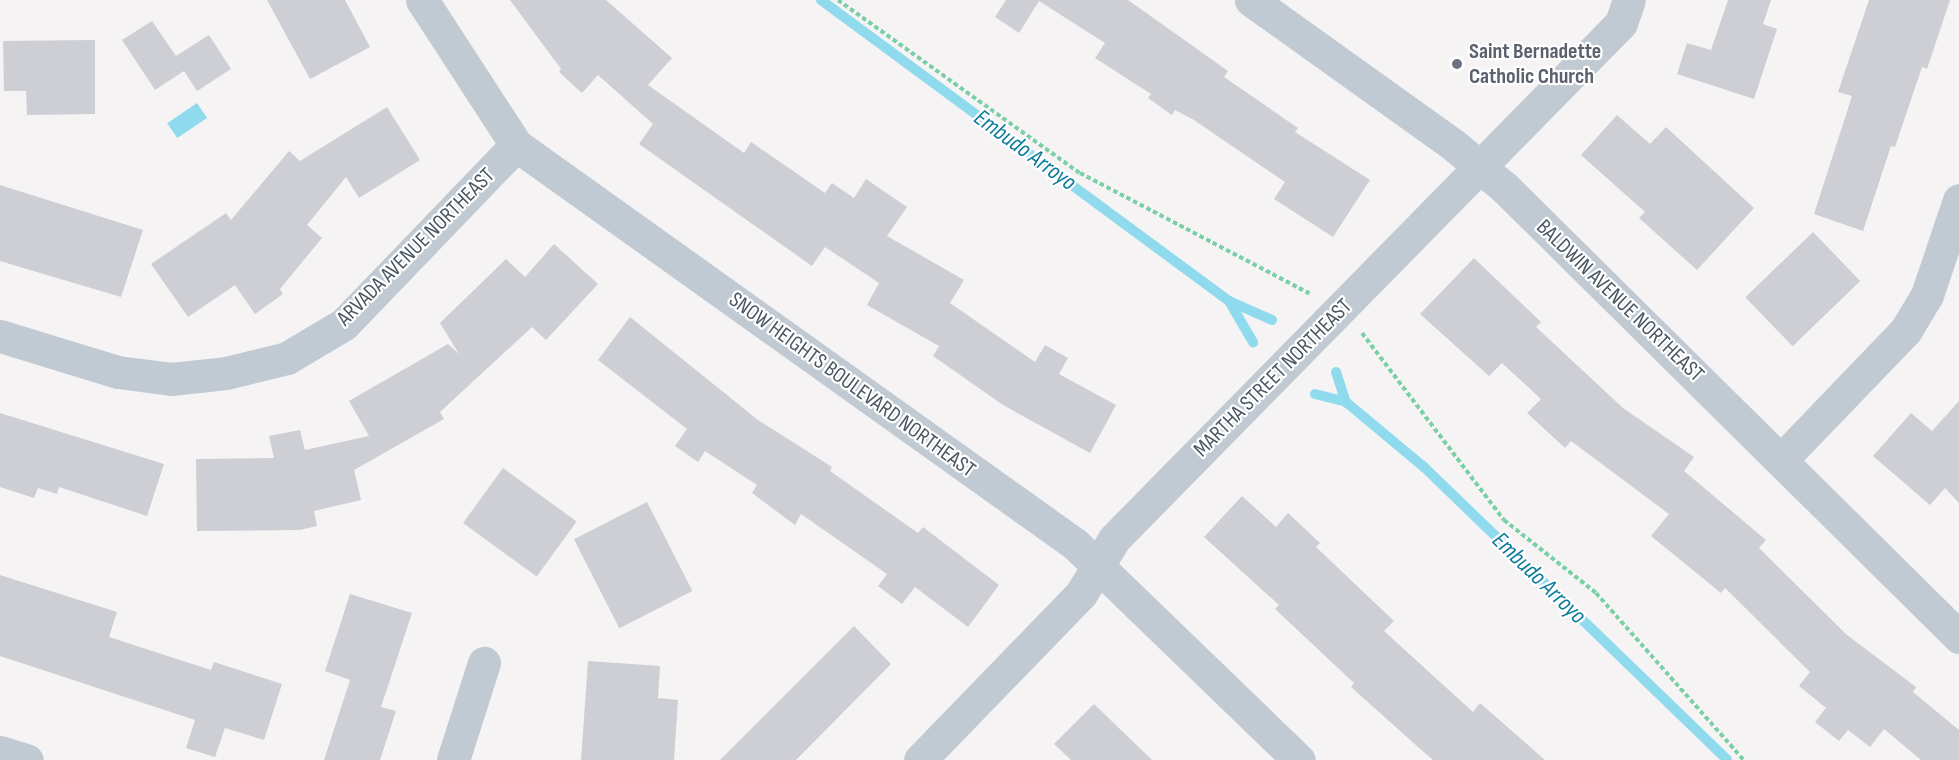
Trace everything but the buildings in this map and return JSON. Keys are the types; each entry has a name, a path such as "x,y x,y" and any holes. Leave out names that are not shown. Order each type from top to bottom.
{"street":[{"name":"SNOW HEIGHTS BOULEVARD NORTHEAST","path":"422,0 516,145 1099,564 1299,760"},
{"name":"BALDWIN AVENUE NORTHEAST","path":"1251,0 1480,166 1782,459 1959,637"},
{"name":"MARTHA STREET NORTHEAST","path":"920,760 1081,594 1114,539 1621,23 1629,0"},
{"name":"ARVADA AVENUE NORTHEAST","path":"0,336 118,372 171,379 226,373 287,358 344,324 516,145"},
{"path":"1782,459 1906,330 1927,295 1959,200"},
{"path":"453,760 484,663"},
{"path":"0,752 27,760"}],"water":[{"path":"197,103 207,118 177,138 167,123"}],"waterway":[{"name":"Embudo Arroyo","path":"821,0 1229,301 1272,320"},
{"name":"Embudo Arroyo","path":"1229,301 1253,342"},
{"name":"Embudo Arroyo","path":"1336,372 1346,402"},
{"name":"Embudo Arroyo","path":"1315,394 1346,402 1424,467 1727,760"}],"place":[{"name":"Saint Bernadette Catholic Church","path":"1457,64"}]}
